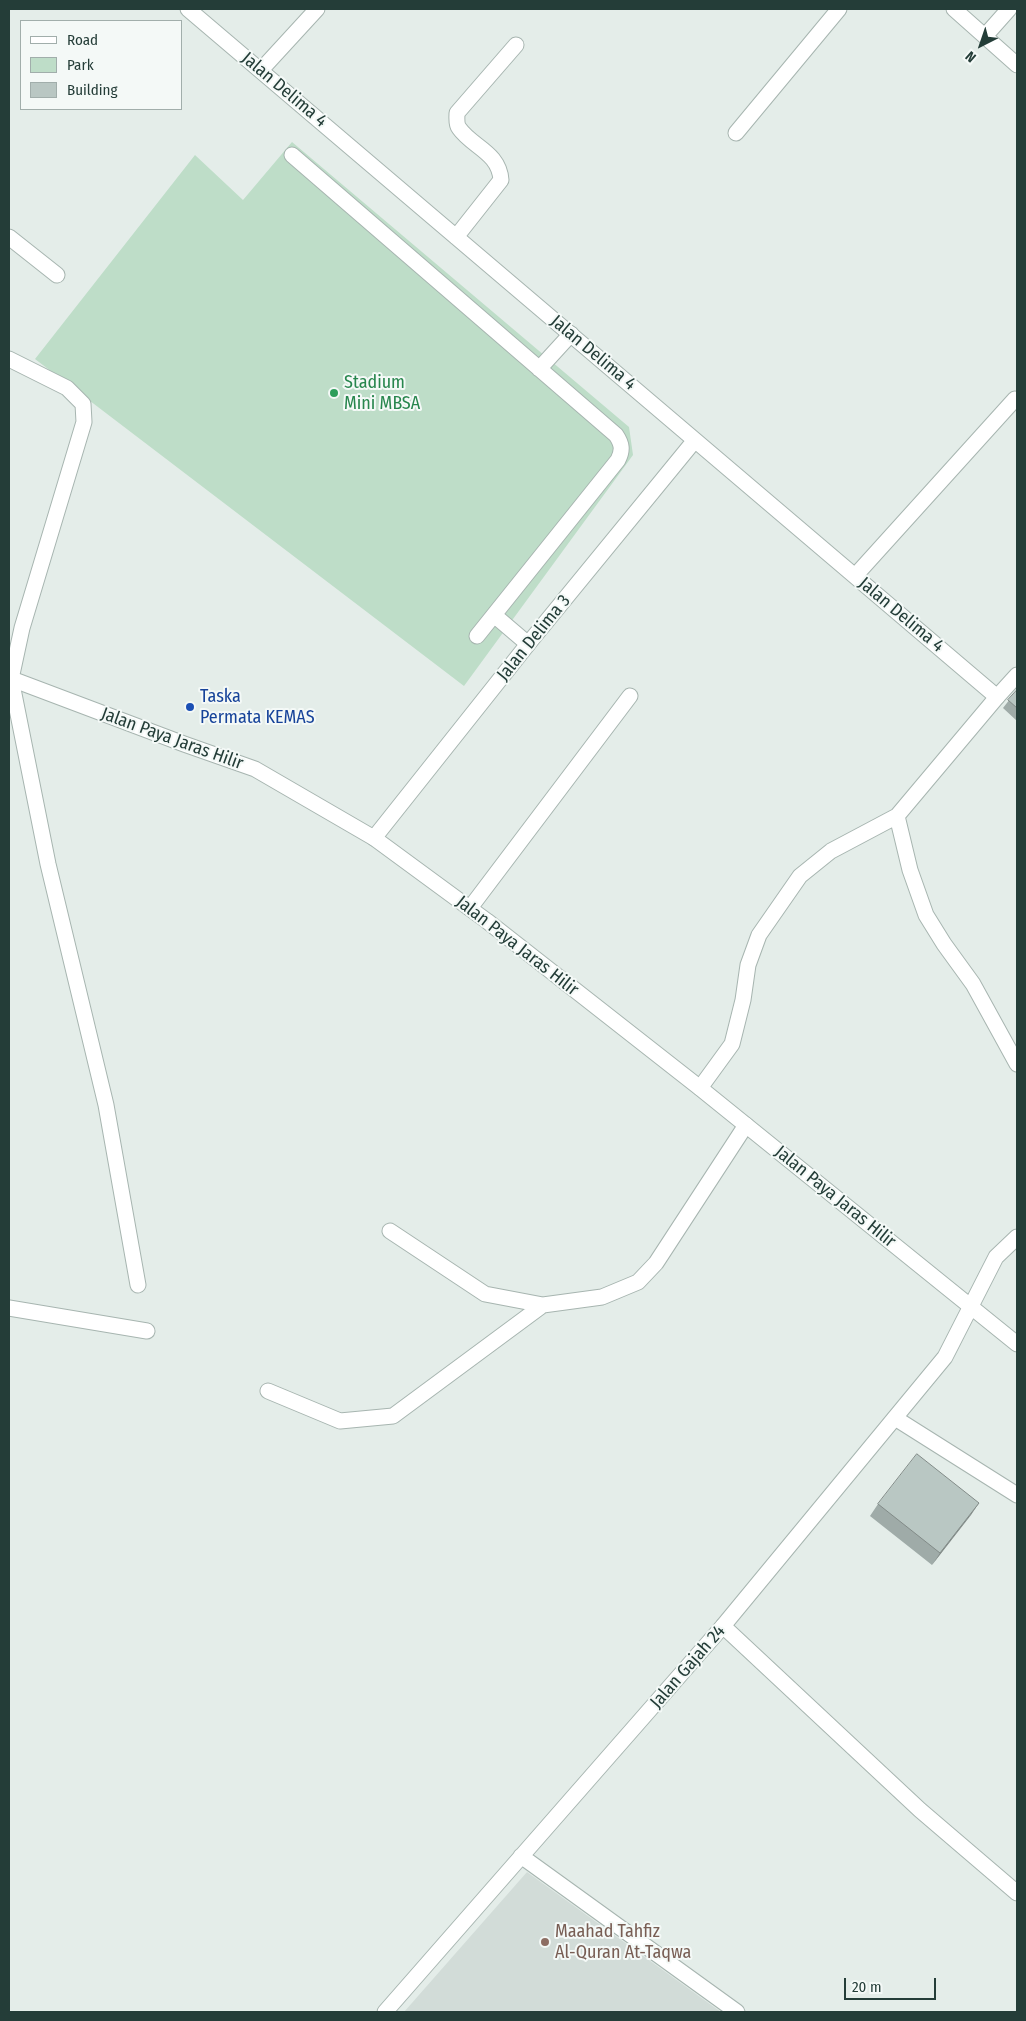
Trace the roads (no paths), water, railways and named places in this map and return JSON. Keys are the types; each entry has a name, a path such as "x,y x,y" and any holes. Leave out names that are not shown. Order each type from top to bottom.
{"street":[{"name":"Jalan Delima 4","path":"188,9 997,697"},
{"path":"261,70 317,9"},
{"path":"736,133 838,9"},
{"path":"954,9 1017,65"},
{"path":"985,36 1009,9"},
{"path":"456,237 501,180 501,173 497,164 459,128 457,113 516,45"},
{"path":"292,155 616,435 621,442 622,452 618,460 477,636"},
{"path":"9,237 57,275"},
{"path":"539,369 571,334"},
{"path":"9,359 67,388 82,404 84,422 22,628 10,678 48,864 106,1105 138,1285"},
{"path":"855,576 1015,399"},
{"name":"Jalan Delima 3","path":"374,838 528,644 695,440"},
{"path":"494,615 528,644"},
{"path":"700,1088 732,1044 743,1000 748,965 760,935 779,903 800,876 831,851 897,816 1017,675"},
{"name":"Jalan Paya Jaras Hilir","path":"10,678 255,769 374,838 470,908 700,1088 1017,1344"},
{"path":"470,908 630,696"},
{"path":"897,816 910,870 926,915 973,984 1017,1064"},
{"path":"390,1231 485,1294 543,1305 602,1297 638,1282 656,1262 746,1125"},
{"name":"Jalan Gajah 24","path":"385,2012 724,1626 945,1357 996,1258 1017,1237"},
{"path":"268,1392 340,1421 393,1416 543,1305"},
{"path":"9,1308 147,1331"},
{"path":"895,1418 1017,1495"},
{"path":"724,1626 920,1810 1017,1893"},
{"path":"521,1856 736,2012"}],"place":[{"name":"Stadium Mini MBSA","path":"334,393"},
{"name":"Taska Permata KEMAS","path":"190,707"},
{"name":"Maahad Tahfiz Al-Quran At-Taqwa","path":"545,1942"}]}
